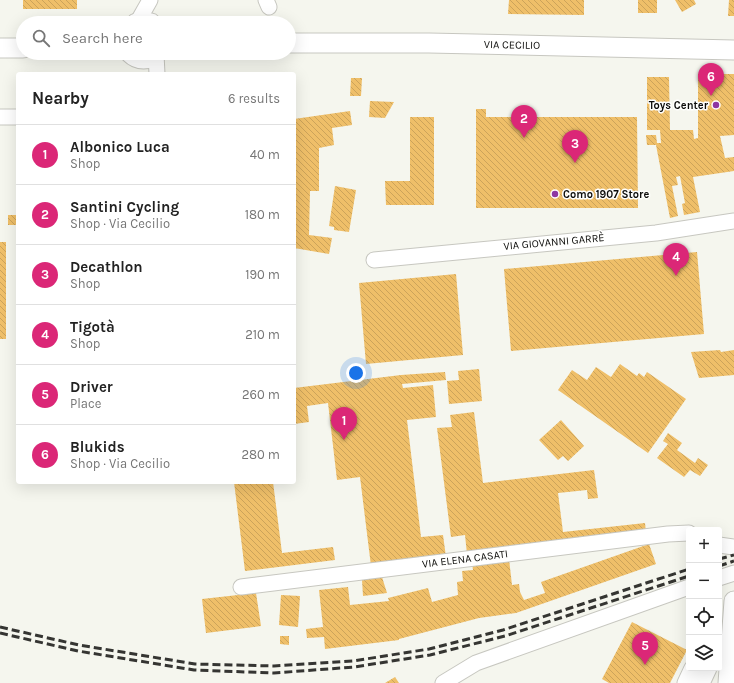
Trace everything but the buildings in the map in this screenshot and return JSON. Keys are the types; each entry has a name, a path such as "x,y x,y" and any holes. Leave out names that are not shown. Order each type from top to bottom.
{"main road":[{"name":"VIA CECILIO","path":"296,43 437,44 734,50"},
{"path":"0,48 16,48"},
{"path":"726,626 729,678"},
{"path":"714,683 726,626"},
{"path":"700,683 706,671"}],"street":[{"path":"141,16 150,0"},
{"path":"150,0 153,16"},
{"path":"148,60 156,72"},
{"path":"0,117 16,117"},
{"name":"VIA GIOVANNI GARRÈ","path":"374,260 656,233 734,221"},
{"name":"VIA ELENA CASATI","path":"240,587 652,536 686,533"},
{"path":"722,577 734,573"},
{"path":"443,683 476,663 686,588"},
{"path":"684,683 690,671"}],"railway":[{"path":"722,558 734,555"},
{"path":"722,565 734,561"},
{"path":"0,627 79,645 195,664 274,666 353,661 429,649 503,630 686,570"},
{"path":"0,633 78,651 194,670 274,673 354,667 430,655 505,636 686,577"}],"place":[{"name":"Blukids","path":"711,96"},
{"name":"Toys Center","path":"716,105"},
{"name":"Santini Cycling","path":"524,138"},
{"name":"Decathlon","path":"575,163"},
{"name":"Como 1907 Store","path":"555,194"},
{"name":"Tigotà","path":"676,276"},
{"name":"Albonico Luca","path":"344,440"},
{"name":"Driver","path":"645,665"}]}
